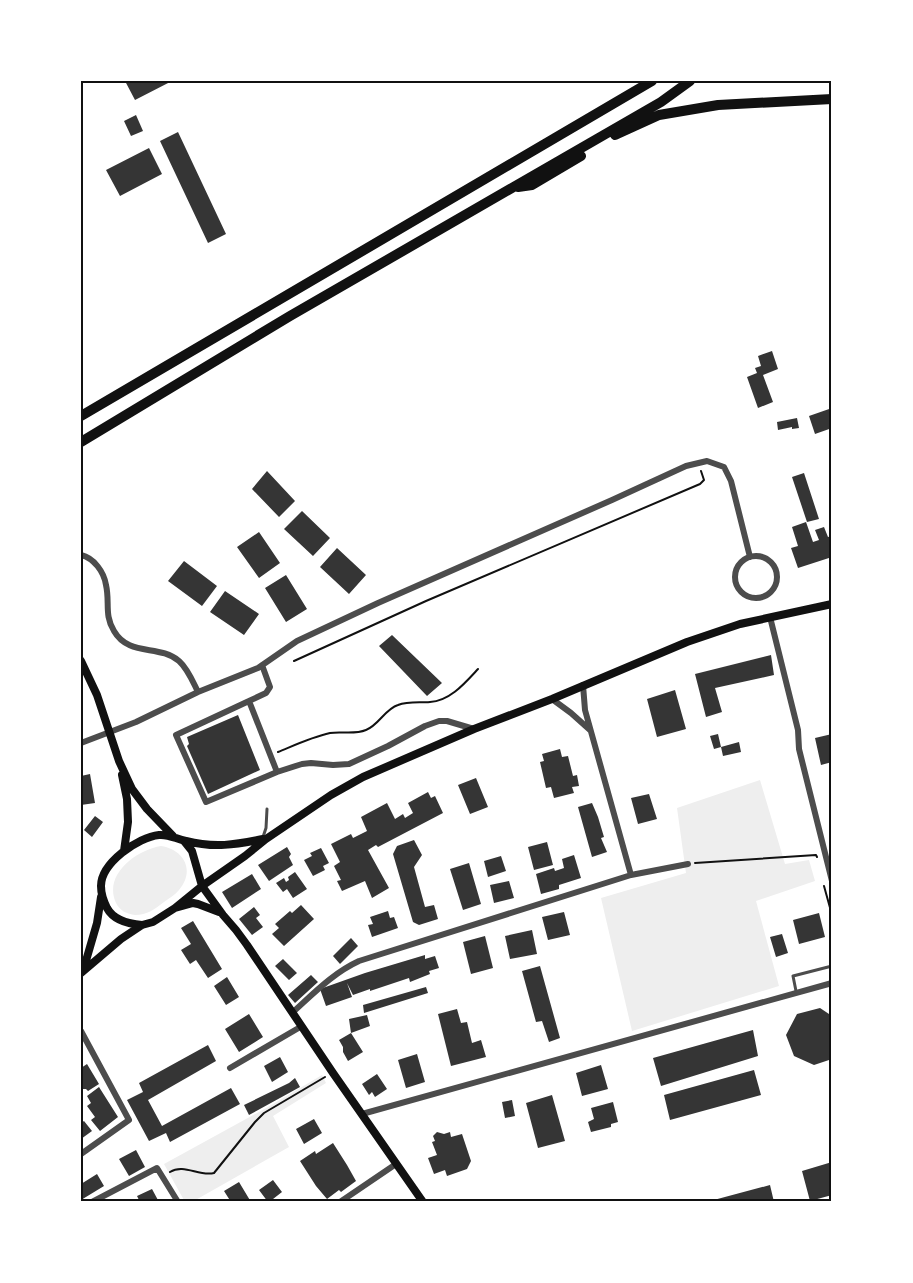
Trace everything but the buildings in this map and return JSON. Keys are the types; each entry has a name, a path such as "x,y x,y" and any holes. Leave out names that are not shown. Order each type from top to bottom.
{"highway":[{"path":"81,416 652,81"},
{"path":"81,442 291,316 661,102 690,81"},
{"path":"511,188 532,185 616,135 659,115 718,105 832,99"}],"main road":[{"path":"82,972 121,939 175,908 264,839 363,777 687,642 740,624 832,604"},
{"path":"81,662 97,695 119,760 132,789 147,809 173,836"},
{"path":"119,760 128,808 123,851"},
{"path":"142,925 128,924 117,919 107,909 102,894 103,876 123,851 139,841 163,834 207,845 233,846 264,839"},
{"path":"184,841 192,851 202,886 236,930 423,1202"},
{"path":"82,972 97,923 102,894"},
{"path":"175,908 193,903 223,915"}],"street":[{"path":"81,743 136,722 262,665 297,641 378,603 686,466 707,460 724,467 731,481 750,557"},
{"path":"81,555 93,561 100,569 106,584 107,615 113,630 122,642 168,654 180,661 189,673 198,693"},
{"path":"756,556 769,560 776,571 776,584 768,595 748,597 737,587 735,580 738,566 750,557 756,556"},
{"path":"770,617 798,730 799,749 832,881"},
{"path":"262,665 270,687 266,693 176,735 206,802 302,764 349,764 439,721 474,729"},
{"path":"583,685 585,710 590,730 631,874"},
{"path":"552,699 590,730"},
{"path":"249,701 277,772"},
{"path":"823,846 832,844"},
{"path":"293,1012 342,969 359,961 631,874 688,864"},
{"path":"362,1114 832,983"},
{"path":"230,1068 302,1026"},
{"path":"81,1031 129,1120 81,1154"},
{"path":"340,1202 396,1164"},
{"path":"92,1202 157,1168 178,1202"}],"lane":[{"path":"264,839 267,809"},
{"path":"796,992 793,976 831,967"}],"path":[{"path":"294,661 426,601 700,484 704,480 698,463"},
{"path":"270,756 328,734 360,732 369,729 393,707 401,704 434,702 444,698 464,684 478,669"},
{"path":"688,864 816,855"},
{"path":"163,1177 177,1168 206,1175 214,1173 264,1113 333,1073"}],"shaded area":[{"path":"760,780 785,864 809,860 815,881 756,901 779,986 632,1031 601,898 686,873 677,808"},
{"path":"161,846 176,852 185,862 187,869 184,883 176,893 151,911 135,915 124,912 116,903 113,893 118,874 132,858 151,848"},
{"path":"322,1075 326,1083 273,1116 289,1147 192,1202 185,1202 164,1164"}]}
